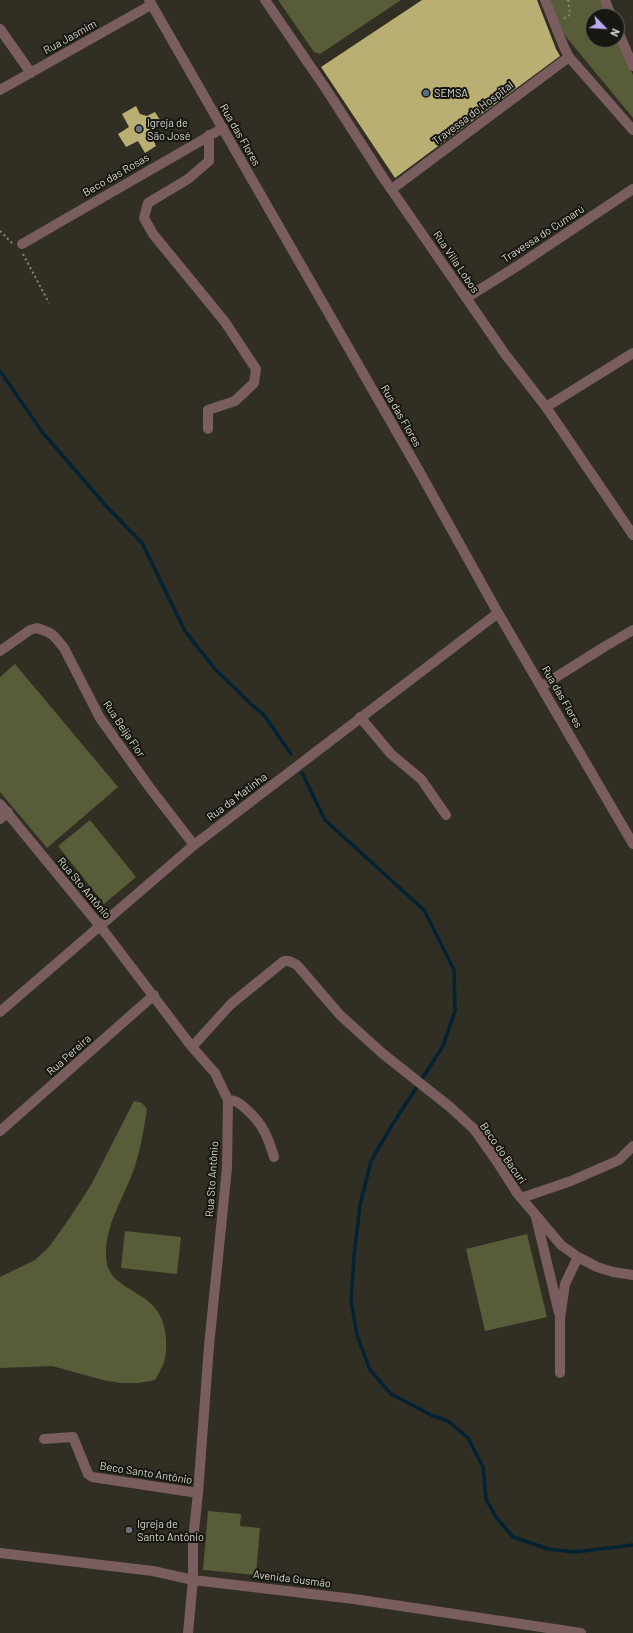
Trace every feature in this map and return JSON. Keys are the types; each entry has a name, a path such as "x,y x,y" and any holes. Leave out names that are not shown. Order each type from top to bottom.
{"street":[{"name":"Rua Villa Lobos","path":"264,0 466,298 505,354 546,407 633,534"},
{"path":"545,0 569,57 633,130"},
{"name":"Rua Jasmim","path":"0,90 150,2"},
{"name":"Rua das Flores","path":"150,2 418,469 498,613 633,844"},
{"path":"0,29 31,72"},
{"path":"625,48 633,66"},
{"name":"Travessa do Hospital","path":"392,189 569,57"},
{"name":"Beco das Rosas","path":"19,247 223,128"},
{"path":"208,429 208,410 235,401 254,383 256,370 225,322 153,234 144,218 148,203 188,179 209,161 209,135"},
{"name":"Travessa do Cumarú","path":"466,298 519,265 633,189"},
{"path":"546,407 633,353"},
{"name":"Rua da Matinha","path":"0,1012 194,845 498,613"},
{"name":"Rua Beija Flor","path":"0,651 30,630 37,628 51,634 64,648 100,718 150,788 194,845"},
{"path":"542,686 633,630"},
{"path":"360,717 391,754 421,779 446,815"},
{"name":"Rua Sto Antônio","path":"0,804 4,816 47,863 100,926 154,995 192,1048 215,1073 228,1100 227,1168 209,1346 198,1494 193,1540 193,1580 188,1633"},
{"name":"Beco do Bacuri","path":"192,1048 231,1004 284,962 289,961 297,965 340,1015 382,1053 450,1107 474,1129 521,1198 561,1245 578,1258 597,1267 613,1272 633,1275"},
{"name":"Rua Pereira","path":"0,1131 154,995"},
{"path":"228,1100 236,1100 257,1119 269,1140 274,1157"},
{"path":"521,1198 571,1182 618,1160 633,1146"},
{"path":"535,1214 560,1318"},
{"path":"560,1373 560,1318 565,1284 578,1258"},
{"name":"Beco Santo Antônio","path":"44,1439 73,1436 88,1474 92,1477 198,1494"},
{"name":"Avenida Gusmão","path":"0,1553 153,1571 193,1580 354,1599 580,1633"}],"path":[{"path":"562,16 564,18 568,17 570,14 568,0"},
{"path":"0,231 19,247 26,257 49,303"}],"green space":[{"path":"278,0 401,0 320,54 314,52"},
{"path":"550,0 600,0 604,8 585,8 585,48 621,48 633,75 633,118 567,38 561,29"},
{"path":"15,664 118,787 47,848 0,792 0,677"},
{"path":"90,820 136,877 104,904 58,846"},
{"path":"134,1101 142,1103 147,1109 145,1123 135,1166 115,1214 107,1238 107,1264 112,1274 119,1282 139,1294 157,1311 163,1323 166,1340 166,1352 161,1370 155,1380 138,1383 120,1383 103,1380 52,1366 0,1368 0,1277 35,1260 49,1247 91,1185"},
{"path":"125,1231 181,1237 177,1274 121,1268"},
{"path":"527,1234 547,1317 485,1331 466,1249"},
{"path":"208,1511 241,1514 240,1526 260,1528 256,1575 203,1570"}],"building":[{"name":"SEMSA","path":"422,0 537,0 560,56 395,178 321,67"},
{"name":"Igreja de São José","path":"136,106 140,114 147,116 155,112 162,123 149,131 156,146 145,153 138,141 126,147 118,134 129,127 122,114"}],"waterway":[{"path":"0,371 43,433 108,508 142,543 185,631 215,669 264,715 291,754"},
{"path":"302,773 325,820 424,910 454,970 455,1011 443,1046 371,1161 360,1205 351,1300 357,1335 370,1370 391,1394 433,1416 448,1421 468,1438 483,1467 486,1499 496,1517 513,1537 548,1549 575,1552 633,1545"}],"place":[{"name":"SEMSA","path":"426,93"},
{"name":"Igreja de São José","path":"139,129"},
{"name":"Igreja de Santo Antônio","path":"129,1530"}]}
